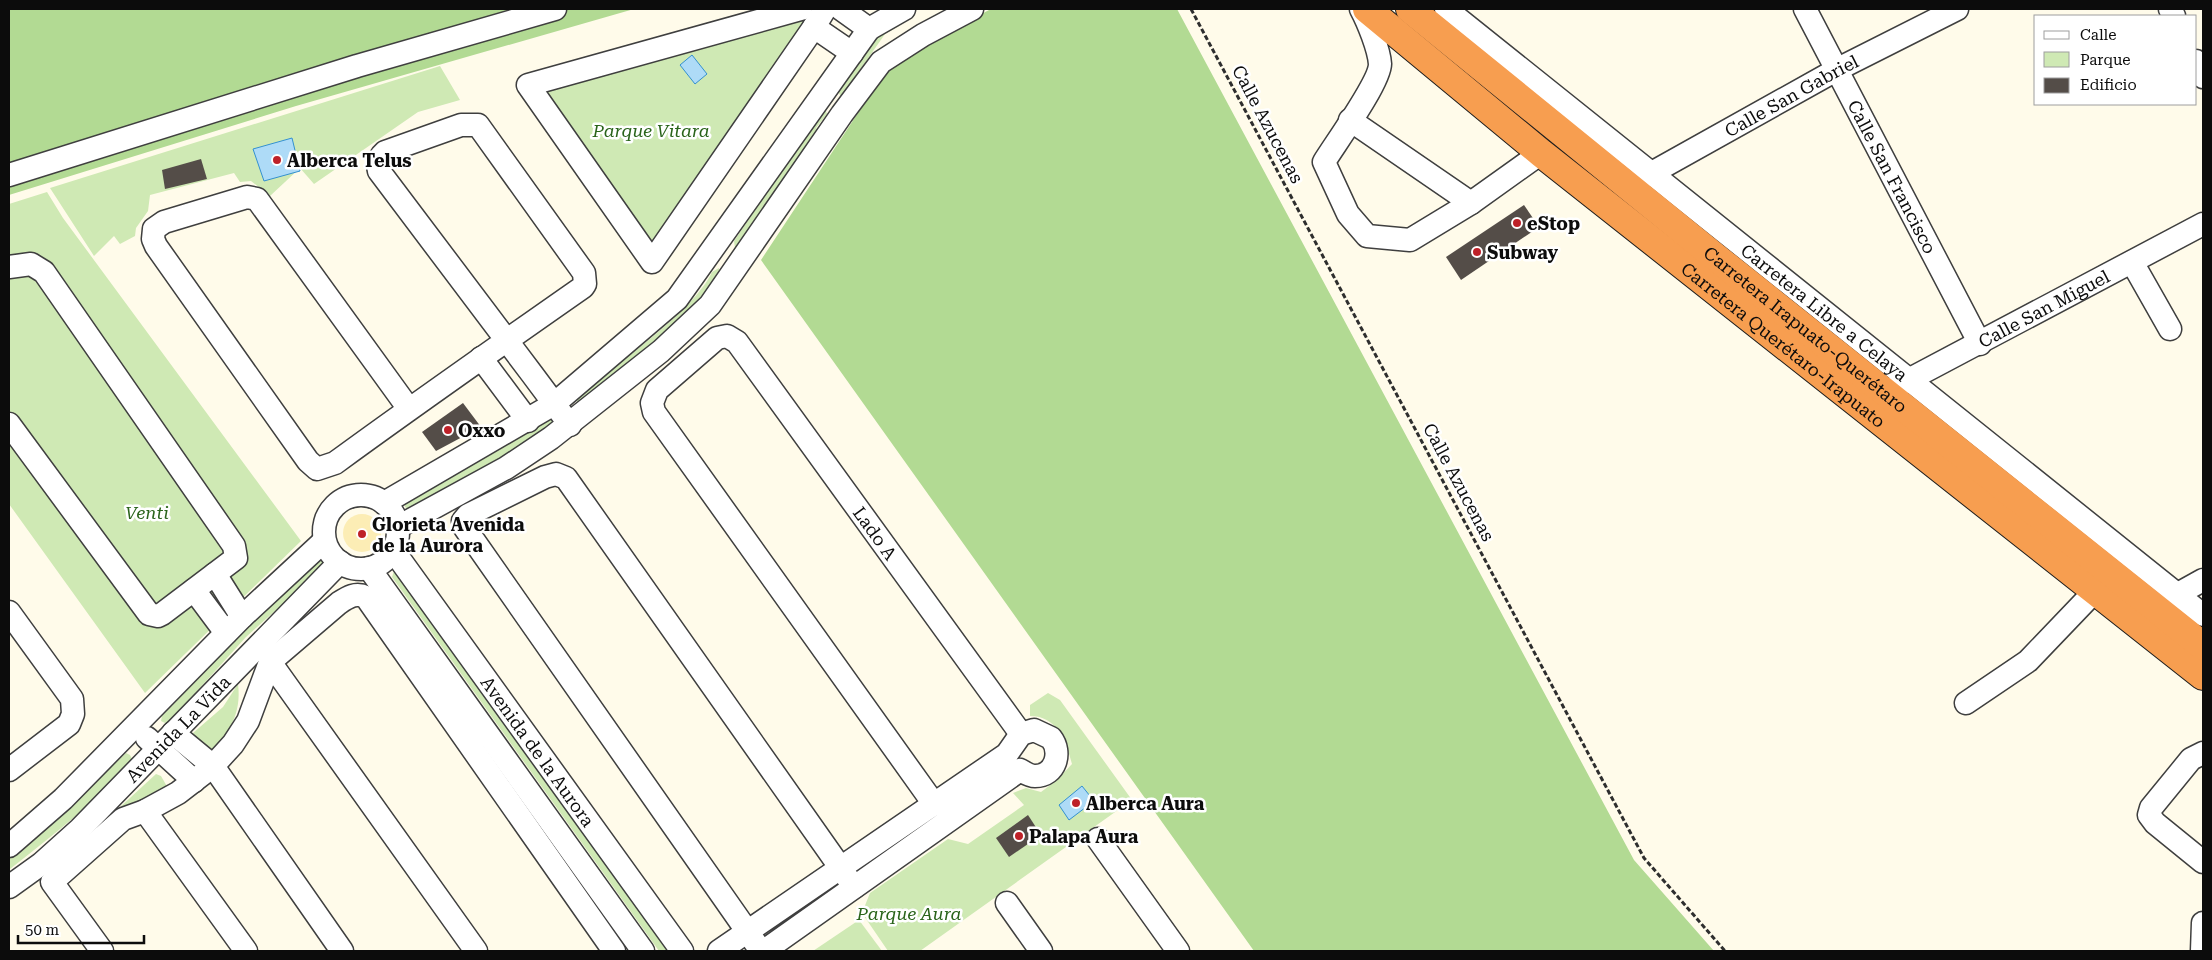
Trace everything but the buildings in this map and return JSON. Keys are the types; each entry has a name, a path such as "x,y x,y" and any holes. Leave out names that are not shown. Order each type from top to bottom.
{"highway":[{"name":"Carretera Querétaro-Irapuato","path":"1367,9 1541,153 2095,591 2156,607 2203,676"},
{"name":"Carretera Irapuato-Querétaro","path":"1410,9 1884,392 2203,646"}],"street":[{"path":"9,175 357,66 555,9"},
{"path":"801,9 528,85 652,262 819,18 852,53"},
{"path":"841,9 869,29"},
{"path":"384,503 528,421 554,404 677,299 869,29 904,9"},
{"path":"910,9 923,35"},
{"path":"398,526 506,468 570,425 698,317 710,305 875,69 892,53 972,9"},
{"path":"1361,9 1368,23 1380,65 1370,90 1324,162 1348,214 1367,236 1410,240 1471,203 1541,153"},
{"name":"Carretera Libre a Celaya","path":"1446,9 1908,380 2156,607 2203,615"},
{"name":"Calle San Francisco","path":"1805,9 1980,344"},
{"name":"Calle San Gabriel","path":"1629,186 1838,69 1957,9"},
{"path":"2197,63 2203,77"},
{"path":"1350,120 1471,203"},
{"path":"409,409 257,199 247,197 164,222 154,229 153,239 156,246 312,465 322,469 335,463 409,409 481,358 507,340 583,287 586,280 584,273 478,125 461,125 384,152 378,161 380,171 507,340 570,425"},
{"name":"Calle San Miguel","path":"1884,392 1980,344 2203,224"},
{"path":"710,255 734,270"},
{"path":"2132,262 2170,329"},
{"path":"9,268 31,264 44,272 234,546 236,558 162,614 152,616 145,612 9,424"},
{"name":"Lado A","path":"934,804 654,412 652,403 657,390 717,338 727,336 737,342 1021,734"},
{"path":"481,358 528,421"},
{"path":"719,951 747,931 841,868 1008,754 1021,734 1034,730 1052,738 1058,754 1050,770 1037,776 1020,770 854,887 762,951 747,931 466,528 464,521 468,515 545,477 556,474 566,478 841,868 854,887"},
{"path":"362,495 374,497 384,503 398,526 398,536 393,550 384,560 369,568 354,568 340,562 324,541 326,521 331,510 339,502 350,497 362,495"},
{"name":"Avenida La Vida","path":"9,846 63,799 242,616 324,541"},
{"name":"Avenida de la Aurora","path":"393,550 682,951"},
{"name":"Avenida La Vida","path":"9,887 63,845 340,562"},
{"name":"Avenida de la Aurora","path":"369,568 643,951"},
{"path":"215,574 242,616"},
{"path":"2156,607 2203,580"},
{"path":"194,590 226,634"},
{"path":"1966,703 2028,661 2095,591"},
{"path":"102,951 52,882 123,819 178,793 213,766 233,744 245,726 270,662 339,603 350,596 360,594 366,597 614,951"},
{"path":"9,612 72,699 74,707 69,724 9,770"},
{"path":"270,662 476,951"},
{"path":"135,727 213,766 342,951"},
{"path":"165,741 194,781"},
{"path":"2203,753 2191,759 2151,808 2149,815 2155,823 2203,862"},
{"path":"145,810 246,951"},
{"path":"1098,839 1178,951"},
{"path":"1007,903 1041,951"},
{"path":"2202,951 2203,925"}],"path":[{"name":"Calle Azucenas","path":"1191,9 1644,858 1725,951"}],"green space":[{"path":"9,9 634,9 296,106 9,195"},
{"path":"991,9 1177,9 1634,860 1714,951 1254,951 761,260 885,72 906,53"},
{"name":"Parque Vitara","path":"809,16 650,247 543,92"},
{"path":"893,21 899,26 885,34 841,97 838,91 877,31"},
{"path":"440,66 460,100 418,112 314,184 300,168 270,196 251,181 240,182 234,173 150,195 148,211 136,228 135,236 120,244 114,236 94,256 50,188"},
{"path":"825,108 827,114 816,128 819,132 738,248 735,248 734,241"},
{"name":"Venti","path":"47,192 63,218 301,541 145,693 9,504 9,204"},
{"path":"719,268 720,280 673,327 583,402 577,402 577,395 652,338 689,303 703,287 712,272"},
{"path":"549,415 556,421 555,428 415,506 408,509 405,507 404,502"},
{"path":"315,558 322,559 325,566 246,637 169,722 161,721 162,716"},
{"path":"398,570 675,951 659,951 392,577 394,571"},
{"path":"238,684 239,695 236,714 228,732 209,757 193,733 223,707"},
{"name":"Parque Aura","path":"1048,693 1060,700 1132,800 920,951 888,951 862,913 870,893 948,839 968,844 1024,805 1013,793 1026,788 1041,792 1057,780 1072,764 1067,747 1054,725 1039,717 1030,716 1030,705"},
{"path":"126,753 130,755 133,761 119,776 74,818 10,869 9,857 55,819"},
{"path":"156,774 161,776 169,790 141,802 119,808"},
{"path":"859,920 882,951 813,951"}],"sand":[{"name":"Glorieta Avenida de la Aurora","path":"362,514 375,520 381,533 375,546 362,552 349,546 343,533 349,520"}],"water":[{"path":"692,55 707,74 695,84 680,65"},
{"name":"Alberca Telus","path":"292,138 300,171 264,181 253,149"},
{"name":"Alberca Aura","path":"1082,786 1094,801 1069,820 1059,805"}],"place":[{"name":"Alberca Telus","path":"277,160"},
{"name":"eStop","path":"1517,223"},
{"name":"Subway","path":"1477,252"},
{"name":"Oxxo","path":"448,430"},
{"name":"Glorieta Avenida de la Aurora","path":"362,534"},
{"name":"Alberca Aura","path":"1076,803"},
{"name":"Palapa Aura","path":"1019,836"}]}
